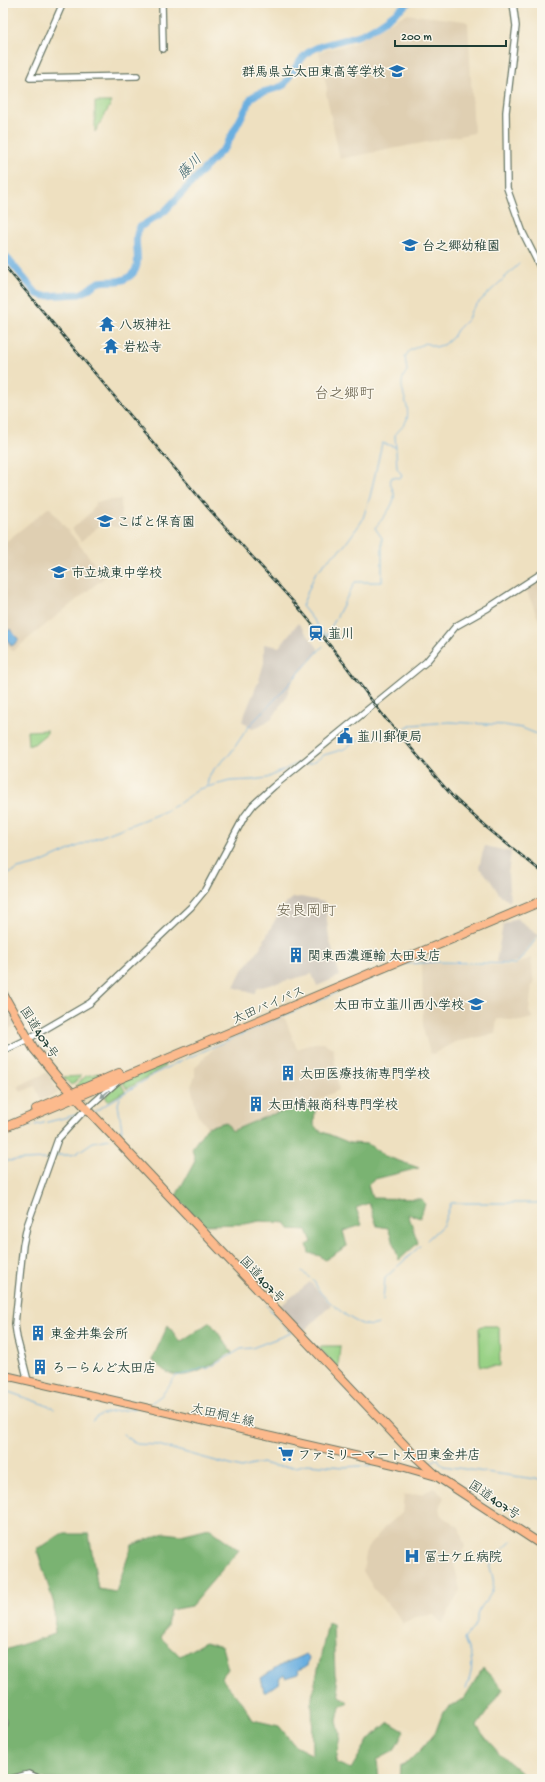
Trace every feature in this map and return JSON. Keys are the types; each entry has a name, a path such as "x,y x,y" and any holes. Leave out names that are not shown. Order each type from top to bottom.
{"highway":[{"name":"太田バイパス","path":"3,1122 121,1078 506,914 542,896"},
{"name":"太田バイパス","path":"3,1128 74,1096 506,914 542,901"},
{"name":"国道407号","path":"3,994 28,1039 42,1060 74,1096 412,1454 438,1477 542,1545"}],"main road":[{"name":"太田桐生線","path":"3,1375 389,1464 438,1477"}],"street":[{"path":"63,3 30,78 137,76"},
{"path":"162,3 163,49"},
{"path":"513,3 516,26 506,112 507,188 523,233 542,271"},
{"path":"3,1051 75,1013 96,998 191,907 205,890 244,816 258,800 426,662 461,622 488,608 542,573"},
{"path":"28,1381 16,1338 15,1324 23,1245 33,1209 58,1139 81,1114 121,1078"},
{"path":"3,1719 5,1723 3,1733"},
{"path":"10,1779 29,1774 40,1779"}],"shaded area":[{"name":"群馬県立太田東高等学校","path":"406,14 465,21 468,23 474,133 340,159 319,52 352,44"},
{"name":"こばと保育園","path":"121,499 121,518 130,520 131,529 114,527 103,523 81,541 72,529 91,512 96,502"},
{"path":"48,508 50,508 105,577 13,651 3,640 3,544"},
{"path":"542,575 542,627 525,587"},
{"path":"298,623 318,648 318,652 293,680 285,699 273,717 259,727 252,729 242,721 259,680 264,663 264,644 279,647"},
{"path":"485,846 511,852 508,874 510,902 500,895 488,877 479,868"},
{"path":"301,897 325,902 329,938 340,976 317,986 312,974 257,988 254,994 234,987 240,974 260,948 282,907 293,898"},
{"path":"516,918 538,934 518,961 510,963 496,962 503,925"},
{"name":"太田市立韮川西小学校","path":"432,953 433,963 512,966 531,958 534,985 532,985 529,1012 533,1018 521,1021 497,1019 495,1034 455,1042 433,1054 430,1053 423,1029 422,957"},
{"path":"9,1012 17,1025 3,1031 3,1015"},
{"path":"284,1016 297,1049 314,1043 324,1043 333,1048 339,1090 305,1106 270,1115 232,1131 226,1122 207,1127 197,1114 191,1086 195,1077 195,1067 216,1046"},
{"path":"48,1072 58,1093 41,1100 35,1086 21,1092 18,1086"},
{"path":"310,1282 331,1305 302,1333 279,1307"},
{"path":"434,1488 444,1497 440,1507 443,1517 459,1527 465,1547 454,1563 460,1590 442,1624 434,1615 414,1617 403,1624 400,1618 374,1589 363,1571 367,1548 385,1527 402,1513 404,1495 421,1494"}],"green space":[{"path":"95,102 112,102 95,132"},
{"path":"47,730 47,733 34,744 28,745 27,731"},
{"path":"164,1063 165,1066 127,1089 122,1081"},
{"path":"98,1073 100,1078 77,1088 75,1086 86,1076"},
{"path":"82,1076 71,1085 63,1077"},
{"path":"120,1082 125,1091 108,1101 105,1096"},
{"path":"311,1103 315,1108 314,1125 318,1130 350,1143 368,1144 385,1156 419,1168 375,1179 368,1185 372,1198 422,1199 425,1204 420,1218 408,1214 418,1243 399,1260 388,1228 377,1226 369,1203 356,1208 362,1225 343,1231 347,1246 325,1260 320,1256 309,1253 307,1245 312,1242 307,1230 289,1229 286,1223 260,1221 245,1224 202,1225 176,1196 195,1161 192,1148 207,1127 226,1122 232,1131 270,1115"},
{"path":"210,1322 232,1352 201,1370 184,1375 176,1375 167,1372 152,1360 168,1325 180,1342"},
{"path":"481,1326 497,1326 499,1328 500,1366 480,1366 479,1328"},
{"path":"321,1346 340,1346 338,1368 319,1348"},
{"path":"209,1528 239,1550 191,1606 170,1610 167,1625 161,1638 180,1656 205,1642 222,1647 228,1669 221,1678 243,1704 253,1720 279,1726 295,1746 313,1755 312,1697 328,1623 333,1625 335,1674 340,1696 348,1702 340,1707 337,1721 340,1734 336,1763 351,1769 369,1739 389,1722 404,1731 394,1751 377,1760 379,1779 3,1779 3,1659 5,1650 55,1634 54,1604 37,1550 61,1534 89,1534 98,1589 116,1592 132,1545 165,1533 181,1535"},
{"path":"483,1668 503,1689 477,1726 501,1755 531,1779 399,1779 400,1766 407,1763 422,1748 436,1731 443,1712 465,1697"}],"water":[{"path":"10,629 19,640 12,646 3,635"},
{"path":"306,1654 309,1657 307,1666 298,1670 299,1674 286,1678 284,1675 279,1679 280,1682 264,1692 261,1678 283,1664"}],"waterway":[{"name":"藤川","path":"3,253 37,294 44,296 79,294 85,292 100,282 119,281 125,279 136,269 136,241 140,227 164,212 226,146 252,97 284,85 299,62 310,51 324,45 362,34 386,20 408,3"},
{"path":"326,637 355,582 382,582 382,538 375,528 393,502 394,492 390,483 392,477 401,478 402,475 397,468 395,435 407,419 408,412 402,388 403,377 407,371 405,357 409,351 425,343 436,347 445,344 468,319 471,311 476,305 519,264"},
{"path":"326,636 302,606 315,574 344,546 362,521 370,497 382,443 396,447"},
{"path":"207,786 209,776 213,770 230,754 249,726 323,646"},
{"path":"305,764 312,763 324,755 344,749 357,740 387,736 411,725 449,722 504,725 522,728 542,736"},
{"path":"3,877 18,869 38,864 92,840 161,813 177,805 199,789 230,781 267,778 298,763"},
{"path":"358,984 405,964 437,962 515,964 542,931"},
{"path":"185,1059 336,993"},
{"path":"94,1112 158,1072 182,1060"},
{"path":"119,1135 122,1130 118,1104 120,1098"},
{"path":"3,1133 76,1115"},
{"path":"54,1155 71,1155 77,1153 93,1142 110,1139"},
{"path":"3,1161 47,1159"},
{"path":"427,1240 443,1225 451,1203 542,1203"},
{"path":"383,1300 385,1278 420,1246"},
{"path":"302,1271 312,1279 320,1292 347,1316 363,1324 371,1326 378,1324"},
{"path":"151,1403 162,1395 176,1376 191,1373 205,1367 207,1369 241,1349 252,1348 291,1333 266,1305"},
{"path":"3,1390 54,1409"},
{"path":"92,1421 101,1414 136,1408"},
{"path":"123,1434 137,1444 158,1445 241,1468 262,1463 274,1466 296,1467 307,1464 344,1467 376,1465"},
{"path":"429,1464 437,1458 443,1466 542,1480"},
{"path":"466,1689 472,1664 470,1653 464,1639 476,1624 478,1612 492,1592 493,1576 490,1568 495,1556 512,1541"}],"railway":[{"path":"3,264 209,509 298,607 337,654 385,718"},
{"path":"382,714 453,797 486,827 542,872"}],"place":[{"name":"群馬県立太田東高等学校","path":"397,71"},
{"name":"台之郷幼稚園","path":"410,245"},
{"name":"八坂神社","path":"107,324"},
{"name":"岩松寺","path":"111,346"},
{"name":"こばと保育園","path":"105,521"},
{"name":"市立城東中学校","path":"59,572"},
{"name":"韮川","path":"316,633"},
{"name":"韮川郵便局","path":"345,736"},
{"name":"関東西濃運輸 太田支店","path":"296,955"},
{"name":"太田市立韮川西小学校","path":"476,1004"},
{"name":"太田医療技術専門学校","path":"288,1073"},
{"name":"太田情報商科専門学校","path":"256,1104"},
{"name":"東金井集会所","path":"38,1333"},
{"name":"ろーらんど太田店","path":"40,1367"},
{"name":"ファミリーマート太田東金井店","path":"286,1454"},
{"name":"冨士ケ丘病院","path":"412,1556"}],"district":[{"name":"台之郷町","path":"344,393"},
{"name":"安良岡町","path":"306,910"}]}
